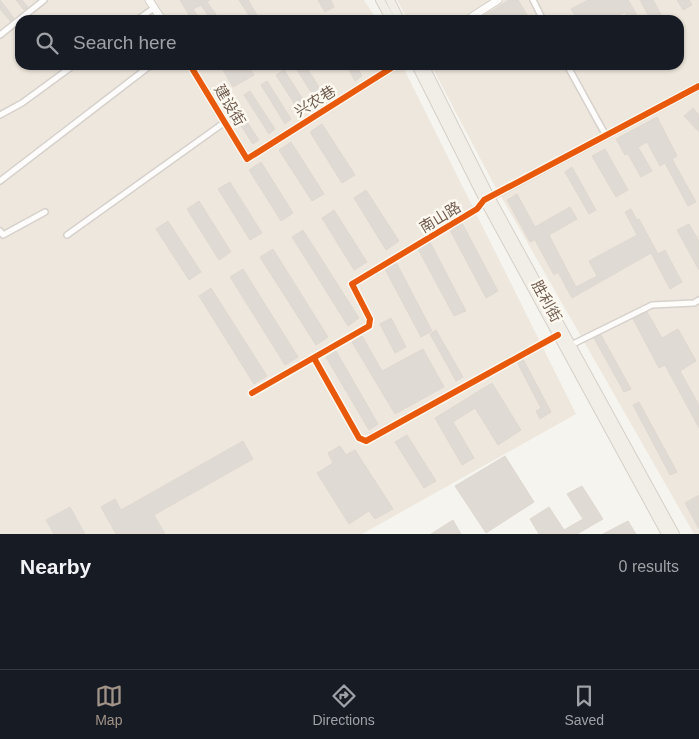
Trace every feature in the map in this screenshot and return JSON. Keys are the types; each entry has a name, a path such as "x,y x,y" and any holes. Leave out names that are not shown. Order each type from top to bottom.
{"main road":[{"path":"380,0 388,15"},
{"path":"390,0 398,15"},
{"name":"胜利街","path":"419,70 675,534"},
{"name":"胜利街","path":"426,70 488,198 558,335 666,534"}],"street":[{"path":"25,15 44,0"},
{"path":"149,0 159,15"},
{"path":"475,15 498,0"},
{"path":"532,0 540,15"},
{"path":"144,15 154,8"},
{"path":"0,35 15,23"},
{"path":"0,115 22,103 67,70"},
{"path":"0,181 144,70"},
{"name":"建设街","path":"193,70 247,159"},
{"name":"兴农巷","path":"247,159 388,70"},
{"path":"571,70 605,134"},
{"name":"南山路","path":"252,393 369,326 370,319 352,284 477,209 488,198 605,134 699,86"},
{"path":"66,235 225,122"},
{"path":"0,231 3,235 45,212"},
{"path":"572,345 652,305 694,303 699,300"},
{"path":"314,358 359,438 366,441 558,335"}],"shaded area":[{"path":"0,0 364,0 374,15 15,15 15,70 404,70 576,414 362,534 0,534"},
{"path":"397,0 699,0 699,534 694,534 491,179 434,70 684,70 684,15 405,15"}],"building":[{"path":"0,0 14,18 10,21 0,9"},
{"path":"16,0 22,0 28,7 24,10"},
{"path":"180,0 210,0 207,2 216,15 208,15 201,5 193,9 197,15 189,15"},
{"path":"239,0 248,0 257,15 249,15"},
{"path":"318,0 331,0 334,7 325,12"},
{"path":"509,0 518,0 527,15 512,14 485,15"},
{"path":"588,0 628,0 637,15 626,15 625,12 619,15 575,15 571,9"},
{"path":"640,0 653,0 661,15 648,15"},
{"path":"677,0 689,0 692,5 683,10"},
{"path":"223,70 251,70 254,75 233,87"},
{"path":"284,70 309,109 301,114 276,75"},
{"path":"297,70 308,70 326,98 318,103"},
{"path":"349,70 359,70 362,76 355,81"},
{"path":"267,81 291,119 285,124 261,85"},
{"path":"250,91 275,129 269,134 244,95"},
{"path":"234,102 259,140 253,144 228,106"},
{"path":"693,108 699,115 699,132 684,116"},
{"path":"657,117 677,156 672,159 696,202 688,206 665,163 660,166 647,142 638,147 652,171 641,177 628,154 625,155 616,139"},
{"path":"322,124 355,175 342,183 310,132"},
{"path":"291,142 324,194 312,201 279,150"},
{"path":"605,149 628,190 616,197 592,156"},
{"path":"261,162 293,213 281,221 249,170"},
{"path":"572,167 596,210 589,214 565,172"},
{"path":"230,182 262,233 250,240 218,189"},
{"path":"366,190 399,241 386,250 354,198"},
{"path":"517,194 535,227 570,207 577,219 549,235 576,287 597,276 589,261 637,235 625,212 631,209 637,220 639,219 658,254 665,250 682,282 670,289 651,253 572,298 558,272 554,275 535,240 530,242 507,200"},
{"path":"199,201 231,252 219,260 187,209"},
{"path":"334,210 367,262 354,270 322,218"},
{"path":"168,221 201,272 189,280 156,229"},
{"path":"462,223 498,291 486,298 450,230"},
{"path":"689,224 699,241 699,270 677,230"},
{"path":"303,230 359,318 348,326 292,237"},
{"path":"430,242 466,311 454,316 418,249"},
{"path":"273,249 328,337 316,345 260,257"},
{"path":"396,262 432,331 421,337 385,269"},
{"path":"243,269 298,357 285,365 230,277"},
{"path":"211,288 267,376 254,384 199,296"},
{"path":"647,312 662,338 678,329 696,361 680,371 699,405 699,428 665,365 659,368 633,319"},
{"path":"391,318 406,347 395,353 380,324"},
{"path":"436,330 463,377 456,381 430,334"},
{"path":"601,335 631,389 624,392 594,338"},
{"path":"362,336 382,371 423,349 444,387 395,414 352,342"},
{"path":"336,351 378,424 369,430 326,357"},
{"path":"523,359 551,412 540,419 536,411 541,408 517,362"},
{"path":"492,383 521,430 498,445 475,408 453,422 474,458 462,465 435,418"},
{"path":"639,402 677,472 670,475 633,405"},
{"path":"407,435 436,481 424,488 395,442"},
{"path":"243,441 253,459 154,515 165,534 116,534 101,507 115,499 121,510"},
{"path":"340,446 346,455 355,450 393,509 375,519 369,511 349,524 317,473 333,463 328,453"},
{"path":"505,456 534,502 486,533 455,486"},
{"path":"582,486 603,519 577,534 539,534 530,519 549,507 564,530 583,519 567,494"},
{"path":"699,495 699,529 685,503"},
{"path":"70,507 85,534 54,534 46,520"},
{"path":"453,520 461,534 431,534"},
{"path":"628,521 636,534 603,534"}],"cycle path":[{"path":"193,70 247,159 388,70"},
{"path":"252,393 369,326 370,319 352,284 477,209 484,200 699,86"},
{"path":"314,358 359,438 366,441 558,335"}]}
